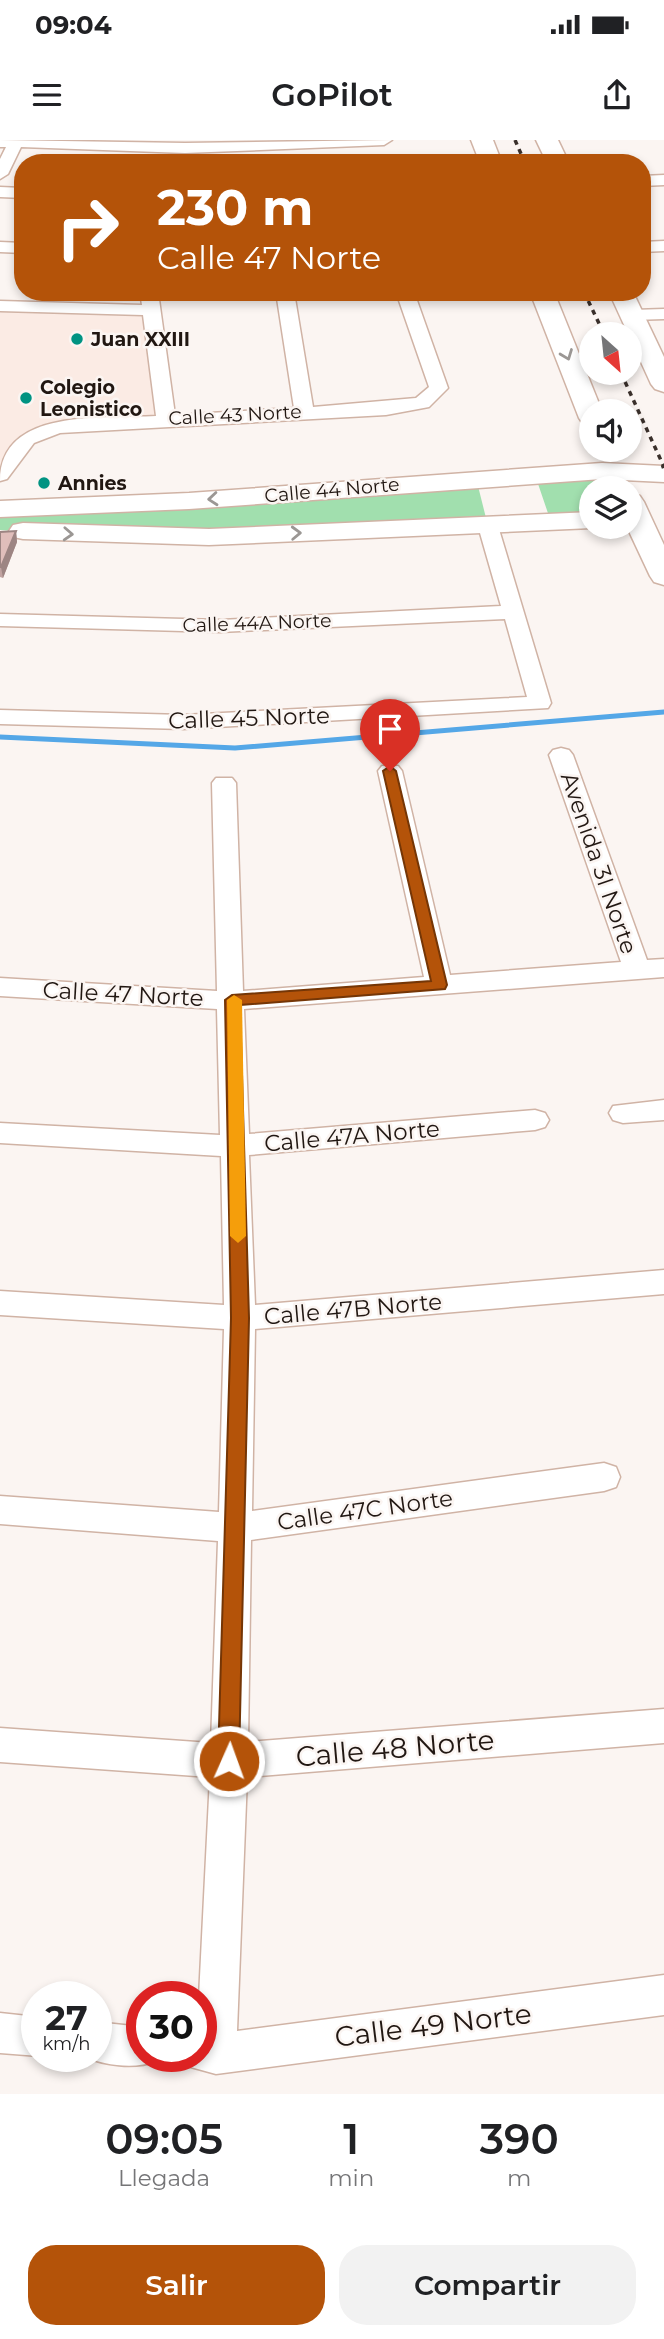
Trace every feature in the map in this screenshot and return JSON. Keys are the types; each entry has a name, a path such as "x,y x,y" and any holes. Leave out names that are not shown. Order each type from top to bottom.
{"main road":[{"path":"546,301 584,399"},
{"path":"626,301 664,384"},
{"name":"Calle 44 Norte","path":"0,509 189,501 613,470 664,474"},
{"path":"642,516 664,576"},
{"name":"Calle 44 Norte","path":"0,530 99,536 209,537 579,521"}],"street":[{"path":"0,174 8,143 216,144 384,140"},
{"path":"0,306 150,301 166,419"},
{"path":"286,301 304,411"},
{"name":"Calle 43 Norte","path":"0,475 27,439 57,427 304,411 386,409 422,403 439,388 408,301"},
{"path":"633,315 664,314"},
{"path":"488,526 513,612"},
{"name":"Calle 44A Norte","path":"0,620 220,626 513,612"},
{"name":"Calle 45 Norte","path":"0,717 183,722 540,703 513,612"},
{"name":"Avenida 3I Norte","path":"561,755 637,970"},
{"path":"390,771 439,985"},
{"path":"214,1981 229,1761 240,1318 224,783"},
{"name":"Calle 47 Norte","path":"0,987 232,1000 664,968"},
{"path":"622,1113 664,1110"},
{"name":"Calle 47A Norte","path":"0,1133 236,1146 535,1121"},
{"name":"Calle 47B Norte","path":"0,1303 240,1318 664,1282"},
{"name":"Calle 47C Norte","path":"0,1510 236,1528 604,1477"},
{"name":"Calle 48 Norte","path":"0,1745 229,1761 664,1726"},
{"name":"Calle 49 Norte","path":"217,2052 664,1995"},
{"path":"0,2034 21,2036"}],"shaded area":[{"name":"Juan XXIII","path":"0,306 151,310 166,419 57,427 27,439 0,475"}],"green space":[{"path":"613,471 616,476 579,476 579,521 551,522 535,475"},
{"path":"476,478 488,526 99,536 0,530 0,509"}],"building":[{"path":"16,531 1,567 0,567 0,532"}],"waterway":[{"path":"0,737 235,748 664,712"}],"railway":[{"path":"515,140 521,154"},
{"path":"588,301 598,322"},
{"path":"626,385 664,467"}],"slow traffic":[{"path":"234,1000 232,1013 238,1236"}],"place":[{"name":"Juan XXIII","path":"77,339"},
{"name":"Colegio Leonistico","path":"26,398"},
{"name":"Annies","path":"44,483"}],"route":[{"path":"229,1761 240,1318 232,1000 439,985 390,771"}]}
